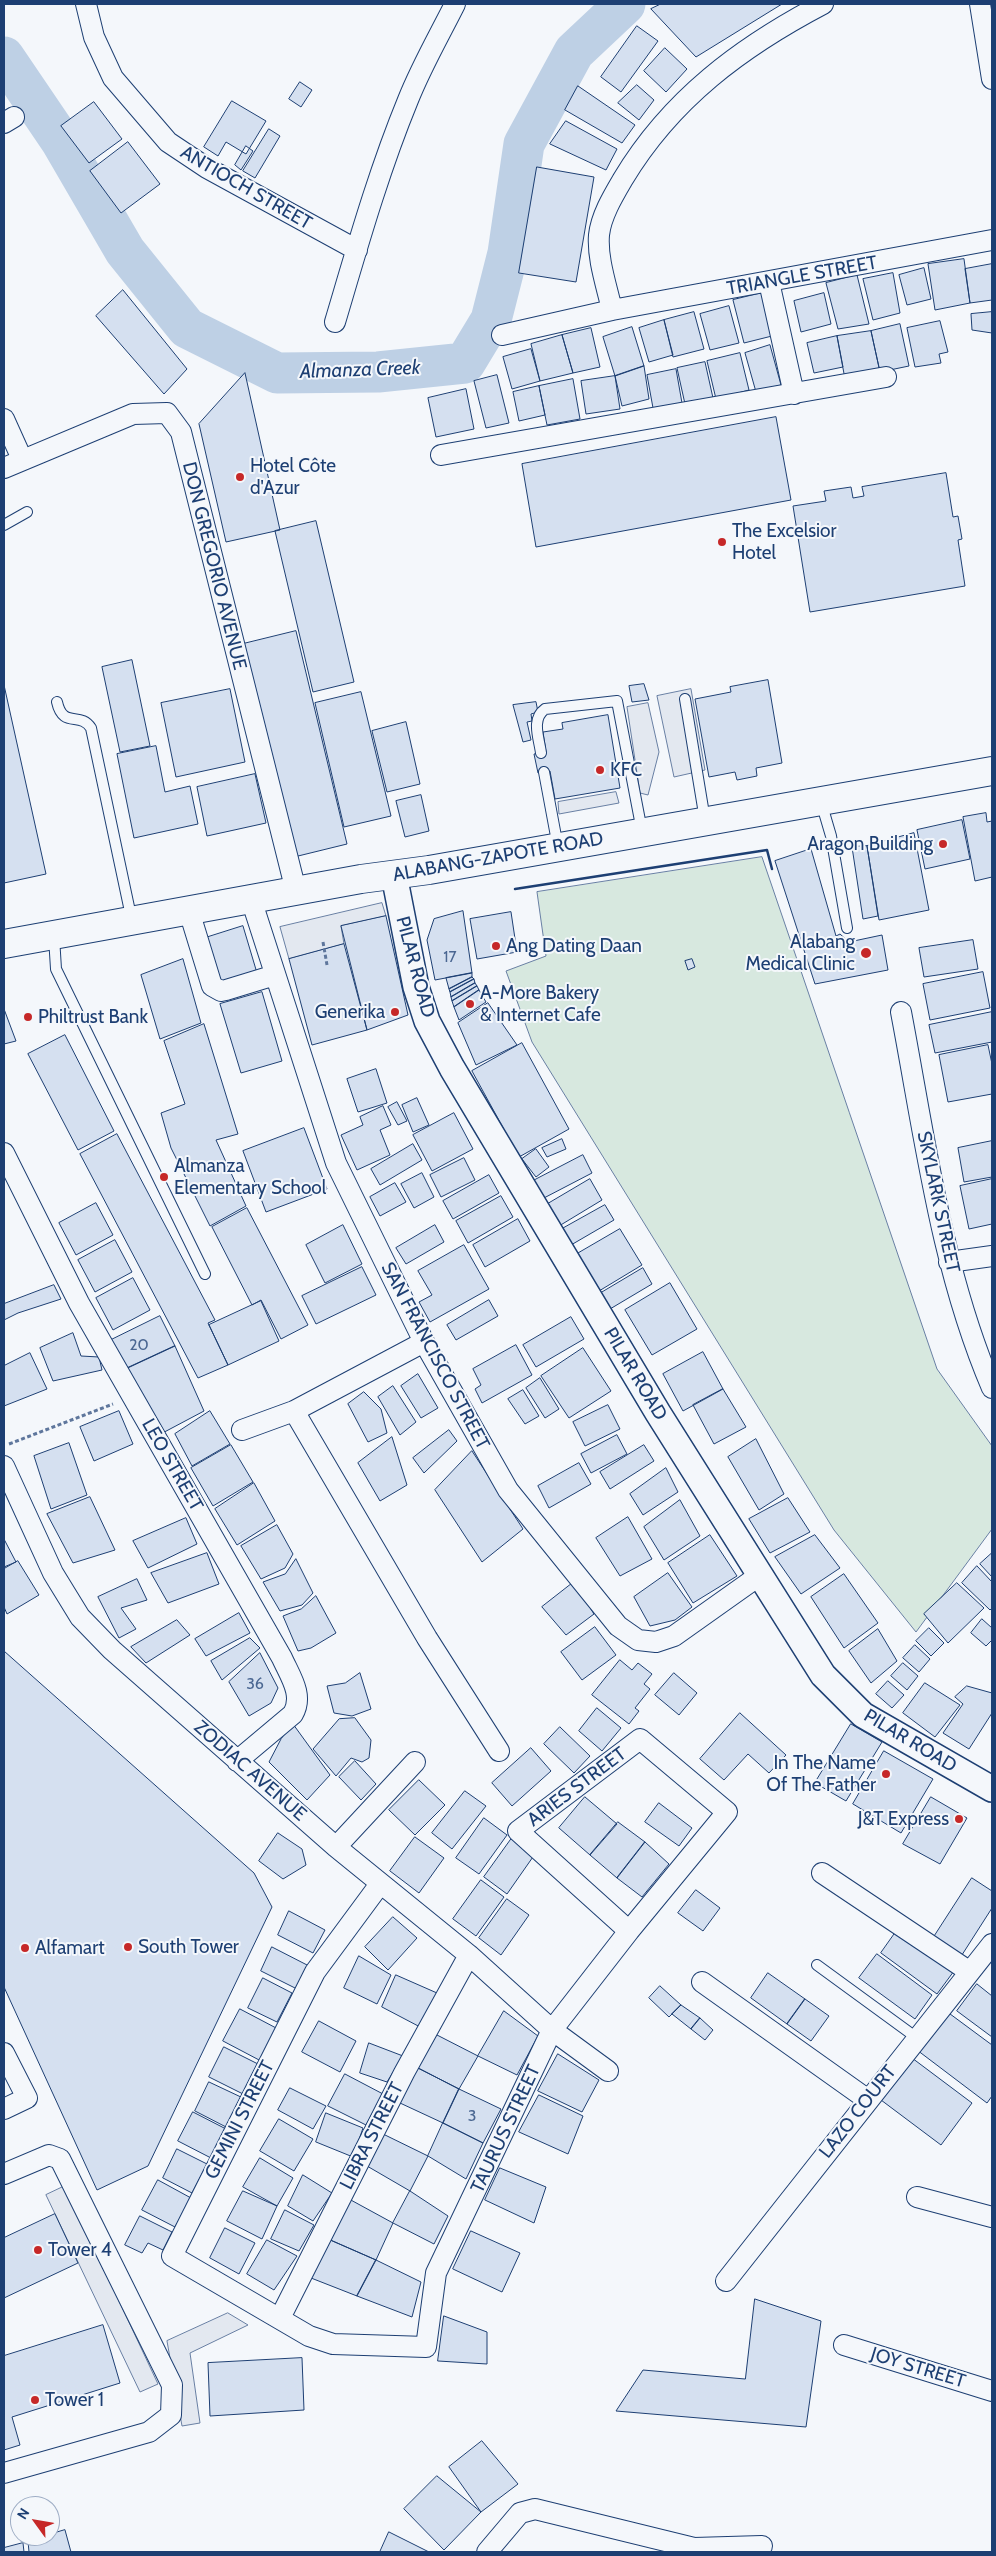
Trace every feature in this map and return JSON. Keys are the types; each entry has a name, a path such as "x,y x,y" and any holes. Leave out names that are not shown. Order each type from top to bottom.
{"highway":[{"name":"ALABANG-ZAPOTE ROAD","path":"4,944 296,891 992,771"}],"street":[{"name":"ANTIOCH STREET","path":"86,4 94,37 113,78 168,142 207,168 357,250"},
{"path":"335,322 376,187 408,99 455,4"},
{"path":"612,310 602,264 599,235 607,209 638,154 662,121 710,78 774,30 823,4"},
{"path":"980,4 992,80"},
{"name":"TRIANGLE STREET","path":"502,335 612,310 992,240"},
{"path":"769,282 794,394"},
{"path":"441,455 886,377"},
{"name":"DON GREGORIO AVENUE","path":"4,468 133,414 166,413 181,432 296,891"},
{"path":"4,419 22,459"},
{"name":"PILAR ROAD","path":"394,875 416,987 427,1021 452,1068 658,1413 822,1675 863,1715 992,1788"},
{"name":"SAN FRANCISCO STREET","path":"251,899 336,1163 424,1342 508,1490 618,1626 638,1640 656,1642 674,1636 760,1575"},
{"path":"190,911 210,982 215,989 226,990 275,975"},
{"name":"SKYLARK STREET","path":"901,1012 949,1262 972,1341 992,1388"},
{"name":"LEO STREET","path":"4,1152 78,1302 282,1658 297,1691 298,1706 293,1714 238,1761"},
{"path":"949,1262 992,1256"},
{"path":"242,1430 294,1412 424,1342"},
{"path":"294,1412 427,1638 499,1751"},
{"name":"ZODIAC AVENUE","path":"4,1466 53,1573 80,1617 112,1650 336,1846 469,1956 552,2030 608,2071"},
{"name":"ARIES STREET","path":"629,1931 518,1831 640,1739 727,1812"},
{"path":"336,1846 415,1762"},
{"name":"TAURUS STREET","path":"280,2318 310,2336 333,2344 426,2347 436,2273 552,2030 629,1931 727,1812"},
{"path":"822,1873 970,1972"},
{"name":"GEMINI STREET","path":"280,2318 172,2256 315,1972 380,1884"},
{"name":"LAZO COURT","path":"726,2281 992,1944"},
{"name":"LIBRA STREET","path":"280,2318 404,2073 469,1956"},
{"path":"702,1982 868,2100"},
{"path":"4,2052 27,2098 4,2109"},
{"path":"4,2174 50,2155 60,2159 172,2385 173,2401 171,2415 149,2432 4,2474"},
{"path":"917,2197 992,2217"},
{"name":"JOY STREET","path":"844,2345 992,2391"},
{"path":"487,2552 520,2513 535,2509 693,2550 762,2546"}],"lane":[{"path":"4,525 27,512"},
{"path":"685,699 705,821"},
{"path":"57,702 61,715 66,718 84,720 91,728 132,922"},
{"path":"541,753 536,722 538,716 545,709 617,702 643,832"},
{"path":"544,772 558,847"},
{"path":"821,801 831,836 847,928"},
{"path":"54,936 56,969 205,1274"},
{"path":"817,1965 917,2038"}],"path":[{"path":"323,942 327,965"},
{"path":"4,1446 132,1396"}],"shaded area":[{"path":"691,689 705,770 674,777 657,696"},
{"path":"648,703 659,752 648,795 640,793 627,707"},
{"path":"616,792 619,803 559,814 558,802"},
{"path":"762,857 937,1369 992,1446 992,1529 916,1632 834,1530 532,1042 506,971 546,956 537,892"},
{"path":"382,903 386,916 341,926 344,944 289,959 280,927"},
{"path":"65,2186 158,2384 140,2392 46,2195"},
{"path":"228,2313 248,2325 190,2353 200,2423 182,2426 167,2341"}],"building":[{"path":"661,4 782,4 696,57 651,9"},
{"path":"637,26 658,41 621,92 601,77"},
{"path":"665,48 687,69 666,92 644,71"},
{"path":"300,82 312,90 301,107 289,99"},
{"path":"637,85 654,100 639,120 618,103"},
{"path":"578,86 635,125 622,143 565,110"},
{"path":"232,101 266,121 246,154 226,142 218,156 204,147"},
{"path":"94,102 122,139 89,163 61,126"},
{"path":"566,121 617,149 606,170 550,144"},
{"path":"269,129 280,136 255,178 243,171"},
{"path":"128,142 160,184 121,213 90,171"},
{"path":"246,146 253,151 241,170 235,165"},
{"path":"537,167 594,177 576,282 519,273"},
{"path":"964,259 970,303 935,310 928,264"},
{"path":"992,264 992,300 970,303 965,269"},
{"path":"924,268 931,299 907,305 899,275"},
{"path":"893,273 900,313 873,320 863,279"},
{"path":"857,275 869,324 838,329 826,283"},
{"path":"123,290 187,369 164,394 96,316"},
{"path":"762,293 772,336 744,343 733,300"},
{"path":"824,293 831,324 801,332 794,301"},
{"path":"729,306 739,343 710,350 700,314"},
{"path":"694,312 704,349 673,357 664,320"},
{"path":"992,312 992,333 972,330 971,314"},
{"path":"664,320 673,355 649,362 639,328"},
{"path":"940,321 948,352 939,354 941,363 915,367 907,328"},
{"path":"900,324 909,366 880,372 871,331"},
{"path":"632,327 644,366 615,376 603,337"},
{"path":"591,328 600,367 573,373 562,335"},
{"path":"871,331 880,372 845,379 837,336"},
{"path":"562,335 573,373 540,381 531,344"},
{"path":"837,336 843,367 814,373 807,343"},
{"path":"770,345 781,385 756,392 745,353"},
{"path":"531,349 540,381 512,389 503,357"},
{"path":"740,353 749,390 716,399 707,361"},
{"path":"705,362 713,398 685,404 677,368"},
{"path":"644,366 649,399 622,406 615,376"},
{"path":"676,369 682,403 653,408 647,375"},
{"name":"Hotel Côte d'Azur","path":"245,373 280,530 226,542 199,424"},
{"path":"497,375 509,423 486,428 474,381"},
{"path":"615,376 620,409 586,414 581,381"},
{"path":"573,379 580,419 547,425 539,386"},
{"path":"539,386 545,415 519,421 513,392"},
{"path":"466,389 474,429 436,437 428,398"},
{"path":"776,417 791,500 536,547 522,464"},
{"path":"946,473 953,517 958,516 962,539 958,540 965,586 810,612 793,506 826,501 824,491 851,487 853,498 864,496 862,487"},
{"path":"316,521 354,682 313,692 275,531"},
{"path":"296,631 347,844 294,857 243,644"},
{"path":"132,660 150,746 120,752 102,667"},
{"path":"768,680 782,763 756,768 757,776 737,780 735,772 709,777 695,699 731,692 730,687"},
{"path":"644,684 649,700 632,702 629,686"},
{"path":"4,685 46,874 4,883"},
{"path":"230,689 245,762 176,777 161,703"},
{"path":"361,692 391,816 344,827 315,703"},
{"path":"536,702 538,712 531,714 532,721 527,722 531,740 523,742 513,705"},
{"name":"KFC","path":"608,715 620,788 555,799 550,771 538,773 534,754 546,752 543,732 563,729 562,723"},
{"path":"406,722 420,784 387,792 372,731"},
{"path":"156,746 165,792 190,786 198,824 134,838 117,754"},
{"path":"255,774 266,823 207,836 197,787"},
{"path":"421,795 429,831 405,837 396,801"},
{"name":"Aragon Building","path":"986,813 987,822 992,821 992,877 975,881 963,817"},
{"name":"Aragon Building","path":"962,820 970,859 925,869 917,830"},
{"path":"914,833 929,910 879,920 867,846"},
{"path":"867,846 878,916 863,919 852,847"},
{"path":"811,849 836,936 840,934 849,942 882,935 888,970 815,984 775,861"},
{"path":"463,911 472,973 435,980 427,940 434,919"},
{"path":"511,912 517,952 477,959 470,919"},
{"path":"386,916 408,1015 367,1030 341,926"},
{"path":"243,926 257,973 216,985 202,939"},
{"path":"973,940 978,969 924,977 919,948"},
{"path":"344,944 367,1030 312,1045 289,959"},
{"path":"183,959 201,1023 160,1039 141,975"},
{"path":"692,959 695,967 688,970 685,961"},
{"path":"983,972 990,1008 930,1020 923,984"},
{"path":"472,973 472,977 449,989 446,978"},
{"path":"472,977 474,979 450,992 449,989"},
{"path":"474,979 475,983 451,997 450,992"},
{"path":"475,983 477,986 452,1001 451,997"},
{"path":"477,986 479,990 454,1007 452,1001"},
{"name":"A-More Bakery & Internet Cafe","path":"479,990 486,1002 459,1020 454,1007"},
{"path":"262,992 282,1061 241,1073 220,1004"},
{"path":"488,1003 517,1045 476,1065 458,1023"},
{"path":"4,1009 16,1041 4,1044"},
{"path":"992,1012 992,1042 935,1053 929,1025"},
{"name":"Almanza Elementary School","path":"204,1024 238,1134 216,1140 246,1206 210,1226 171,1148 161,1113 185,1104 164,1041"},
{"path":"65,1035 114,1131 78,1150 28,1054"},
{"path":"522,1043 569,1129 519,1157 472,1071"},
{"path":"988,1045 992,1064 992,1094 948,1102 939,1055"},
{"path":"376,1069 387,1103 358,1112 347,1079"},
{"path":"417,1098 429,1125 413,1132 402,1105"},
{"path":"397,1102 407,1121 398,1125 388,1107"},
{"path":"383,1106 391,1125 380,1130 390,1155 357,1170 341,1135 363,1125 360,1117"},
{"path":"454,1113 473,1149 432,1171 413,1135"},
{"path":"304,1128 327,1189 266,1212 243,1151"},
{"path":"117,1134 215,1320 208,1323 228,1365 198,1378 80,1154"},
{"path":"562,1139 566,1149 547,1157 542,1148"},
{"path":"992,1141 992,1177 964,1182 958,1148"},
{"path":"413,1144 422,1160 380,1185 371,1169"},
{"path":"536,1149 549,1167 536,1177 522,1159"},
{"path":"583,1155 592,1173 542,1199 533,1181"},
{"path":"464,1158 475,1180 441,1197 430,1175"},
{"path":"422,1173 434,1197 414,1208 401,1184"},
{"path":"489,1175 499,1193 453,1219 443,1201"},
{"path":"590,1179 602,1200 559,1226 546,1205"},
{"path":"992,1179 992,1224 969,1229 960,1186"},
{"path":"395,1183 406,1202 380,1216 370,1197"},
{"path":"501,1196 513,1217 468,1243 456,1221"},
{"path":"96,1203 113,1235 76,1255 59,1223"},
{"path":"605,1205 614,1220 571,1245 562,1229"},
{"path":"247,1208 308,1325 281,1339 261,1300 252,1305 212,1227"},
{"path":"518,1219 530,1241 485,1267 473,1245"},
{"path":"343,1225 362,1264 325,1283 306,1245"},
{"path":"435,1225 444,1242 406,1264 396,1248"},
{"path":"620,1229 642,1265 599,1291 577,1254"},
{"path":"115,1240 132,1272 95,1292 78,1260"},
{"path":"464,1245 489,1289 430,1322 419,1302 432,1295 418,1271"},
{"path":"362,1267 376,1295 316,1324 302,1296"},
{"path":"643,1268 652,1284 610,1309 601,1293"},
{"path":"133,1278 150,1310 113,1330 96,1298"},
{"path":"670,1283 697,1329 652,1355 625,1310"},
{"path":"54,1285 61,1299 18,1313 4,1320 4,1304"},
{"path":"489,1300 498,1316 456,1340 447,1325"},
{"path":"261,1301 279,1341 228,1365 209,1325"},
{"path":"160,1316 175,1346 119,1372 103,1344"},
{"path":"571,1317 584,1339 536,1367 523,1345"},
{"path":"73,1333 81,1356 99,1357 102,1370 53,1381 40,1348"},
{"path":"516,1345 532,1375 482,1403 475,1389 481,1385 473,1369"},
{"path":"175,1346 204,1411 155,1437 119,1372"},
{"path":"583,1348 611,1391 569,1418 541,1376"},
{"path":"703,1352 723,1389 683,1411 663,1374"},
{"path":"30,1353 47,1389 4,1406 4,1366"},
{"path":"418,1374 438,1408 421,1418 401,1386"},
{"path":"540,1378 559,1409 545,1418 526,1388"},
{"path":"393,1386 416,1422 400,1435 378,1397"},
{"path":"723,1389 746,1427 714,1444 693,1405"},
{"path":"523,1390 539,1416 525,1424 508,1399"},
{"path":"364,1392 381,1409 387,1433 368,1442 348,1404"},
{"path":"608,1405 620,1429 585,1446 573,1422"},
{"path":"119,1411 133,1444 94,1461 80,1427"},
{"path":"210,1411 230,1444 192,1466 175,1434"},
{"path":"449,1430 457,1441 424,1473 413,1458"},
{"path":"617,1435 627,1454 591,1473 581,1454"},
{"path":"392,1437 407,1485 380,1501 358,1463"},
{"path":"756,1439 784,1494 759,1510 728,1457"},
{"path":"69,1443 87,1495 51,1509 34,1456"},
{"path":"231,1445 253,1482 213,1506 191,1468"},
{"path":"644,1445 654,1461 610,1489 600,1472"},
{"path":"472,1451 523,1529 482,1562 435,1490"},
{"path":"579,1463 591,1484 549,1508 538,1486"},
{"path":"666,1468 678,1492 643,1515 630,1494"},
{"path":"254,1483 275,1521 237,1545 215,1509"},
{"path":"90,1497 115,1550 73,1563 47,1514"},
{"path":"788,1498 810,1532 770,1553 749,1519"},
{"path":"680,1500 700,1536 664,1560 644,1527"},
{"path":"628,1517 652,1559 620,1576 596,1538"},
{"path":"186,1518 197,1544 148,1568 133,1541"},
{"path":"277,1525 293,1554 285,1568 261,1579 241,1546"},
{"path":"710,1535 737,1576 693,1603 668,1563"},
{"path":"815,1535 840,1568 801,1594 775,1557"},
{"path":"4,1542 16,1562 4,1567"},
{"path":"207,1553 219,1584 168,1603 151,1573"},
{"path":"992,1553 992,1577 980,1564"},
{"path":"296,1559 313,1593 302,1605 280,1611 263,1582 285,1574"},
{"path":"18,1561 39,1595 7,1614 4,1607 4,1569"},
{"path":"977,1566 992,1582 992,1608 990,1610 962,1583"},
{"path":"668,1573 692,1607 675,1620 650,1626 634,1597"},
{"path":"844,1574 878,1623 844,1648 811,1597"},
{"path":"137,1579 147,1600 121,1608 136,1629 119,1638 98,1597"},
{"path":"574,1582 594,1614 566,1635 542,1607"},
{"path":"957,1583 984,1608 948,1643 924,1614"},
{"path":"316,1596 336,1633 311,1648 298,1651 283,1616 301,1609"},
{"path":"239,1613 250,1633 206,1656 195,1639"},
{"path":"982,1619 992,1628 992,1640 986,1646 971,1633"},
{"path":"177,1620 190,1635 146,1663 131,1647"},
{"path":"595,1627 616,1655 582,1680 561,1652"},
{"path":"929,1628 944,1643 931,1656 916,1641"},
{"path":"878,1629 897,1661 871,1683 849,1651"},
{"path":"250,1638 260,1648 222,1680 211,1661"},
{"path":"915,1645 930,1659 919,1672 903,1658"},
{"name":"South Tower","path":"4,1651 254,1873 272,1907 148,2166 97,2190 4,1987"},
{"path":"260,1653 278,1688 271,1703 249,1716 229,1682"},
{"path":"620,1660 632,1670 638,1663 652,1674 644,1684 650,1689 635,1708 639,1711 629,1724 592,1695"},
{"path":"903,1663 918,1676 907,1690 891,1676"},
{"path":"360,1673 371,1709 352,1716 334,1713 327,1686 345,1683"},
{"path":"674,1673 697,1693 679,1715 655,1695"},
{"path":"888,1681 904,1695 892,1708 876,1694"},
{"path":"925,1683 960,1705 935,1737 903,1713"},
{"path":"967,1686 992,1693 992,1713 969,1749 943,1733 963,1704 955,1697"},
{"path":"597,1708 621,1728 602,1751 579,1731"},
{"path":"740,1713 786,1755 769,1773 748,1754 724,1780 700,1759"},
{"path":"355,1718 371,1740 369,1758 362,1762 351,1758 336,1776 313,1749 339,1719"},
{"path":"293,1724 330,1775 307,1800 269,1762 281,1739"},
{"path":"851,1724 882,1742 846,1801 815,1783"},
{"path":"560,1727 590,1756 574,1773 544,1744"},
{"path":"531,1748 551,1771 512,1806 492,1783"},
{"path":"884,1751 933,1779 901,1833 853,1804"},
{"path":"355,1761 376,1784 361,1800 339,1777"},
{"path":"419,1780 445,1805 415,1835 389,1810"},
{"path":"465,1791 486,1806 452,1849 432,1833"},
{"path":"585,1797 617,1824 590,1855 559,1828"},
{"path":"931,1797 967,1818 940,1864 903,1844"},
{"path":"659,1803 692,1828 679,1846 645,1822"},
{"path":"484,1818 507,1835 479,1874 456,1858"},
{"path":"618,1822 645,1842 617,1878 590,1855"},
{"path":"278,1833 302,1849 306,1865 283,1879 259,1861"},
{"path":"415,1837 444,1858 419,1893 390,1871"},
{"path":"512,1838 535,1854 507,1894 484,1877"},
{"path":"645,1842 669,1864 642,1897 617,1878"},
{"path":"972,1878 992,1891 992,1908 960,1958 932,1940"},
{"path":"481,1880 504,1897 476,1936 453,1919"},
{"path":"696,1890 720,1908 703,1931 678,1913"},
{"path":"507,1899 529,1915 501,1955 479,1938"},
{"path":"289,1911 325,1930 313,1953 278,1935"},
{"path":"393,1917 417,1938 388,1970 365,1947"},
{"path":"898,1929 954,1971 937,1994 881,1953"},
{"path":"272,1947 309,1966 297,1989 261,1971"},
{"path":"877,1954 932,1995 915,2019 859,1978"},
{"path":"359,1956 391,1975 377,2004 344,1988"},
{"path":"768,1973 805,1999 787,2024 751,1998"},
{"path":"396,1975 437,1993 422,2028 382,2007"},
{"path":"263,1978 292,1993 277,2022 248,2008"},
{"path":"977,1984 992,1996 992,2037 957,2011"},
{"path":"660,1986 681,2005 669,2017 649,1998"},
{"path":"805,1999 829,2016 811,2041 787,2024"},
{"path":"681,2005 700,2018 691,2029 672,2014"},
{"path":"942,2008 992,2045 992,2096 987,2103 913,2047"},
{"path":"240,2009 278,2029 261,2061 223,2041"},
{"path":"504,2011 538,2036 517,2075 478,2056"},
{"path":"700,2018 713,2030 705,2040 691,2029"},
{"path":"319,2021 356,2041 340,2072 302,2052"},
{"path":"437,2035 478,2056 459,2089 418,2068"},
{"path":"369,2043 403,2056 387,2082 360,2073"},
{"path":"224,2047 258,2064 243,2094 209,2077"},
{"path":"558,2054 599,2080 582,2112 538,2091"},
{"path":"912,2058 972,2103 941,2145 881,2100"},
{"path":"418,2068 459,2089 443,2123 400,2103"},
{"path":"345,2074 383,2094 366,2125 328,2106"},
{"path":"209,2082 243,2098 228,2128 195,2111"},
{"path":"290,2088 326,2106 313,2129 278,2110"},
{"path":"459,2089 501,2109 483,2143 443,2123"},
{"path":"539,2095 583,2116 568,2154 519,2132"},
{"path":"193,2112 226,2129 211,2158 178,2141"},
{"path":"326,2113 363,2128 353,2157 316,2142"},
{"path":"279,2119 313,2139 294,2171 260,2151"},
{"path":"443,2123 483,2143 466,2179 428,2156"},
{"path":"383,2134 428,2156 410,2191 367,2166"},
{"path":"177,2149 207,2164 192,2193 163,2178"},
{"path":"260,2158 293,2178 277,2206 243,2187"},
{"path":"500,2168 546,2187 534,2223 485,2200"},
{"path":"303,2175 332,2193 313,2221 288,2206"},
{"path":"158,2180 191,2198 175,2227 142,2210"},
{"path":"243,2191 277,2206 262,2239 227,2221"},
{"path":"410,2191 448,2216 434,2244 393,2223"},
{"path":"349,2199 393,2223 376,2260 328,2239"},
{"path":"285,2210 314,2225 299,2251 271,2239"},
{"name":"Tower 4","path":"55,2214 78,2263 4,2298 4,2238"},
{"path":"140,2216 172,2232 163,2250 148,2243 142,2253 125,2245"},
{"path":"225,2228 255,2243 239,2274 210,2258"},
{"path":"471,2231 520,2253 502,2292 453,2269"},
{"path":"328,2239 376,2260 357,2296 311,2278"},
{"path":"267,2240 297,2256 274,2290 247,2274"},
{"path":"376,2260 421,2282 412,2317 357,2296"},
{"path":"755,2299 821,2321 806,2427 616,2411 643,2370 745,2379"},
{"path":"444,2316 487,2332 487,2364 438,2361"},
{"name":"Tower 1","path":"103,2325 120,2383 12,2417 20,2445 4,2450 4,2356"},
{"path":"302,2358 304,2410 210,2416 208,2363"},
{"path":"482,2441 518,2484 481,2512 449,2467"},
{"path":"437,2476 481,2512 444,2550 404,2509"},
{"path":"65,2530 71,2552 29,2552 28,2546 60,2546 60,2531"},
{"path":"389,2532 429,2552 380,2552"},
{"path":"23,2546 24,2552 4,2552 4,2548"}],"waterway":[{"name":"Almanza Creek","path":"4,57 61,141 125,251 187,328 277,373 378,372 465,363 491,320 508,253 524,144 574,52 625,4"}],"wall":[{"path":"515,889 767,850 772,869"}],"place":[{"name":"Hotel Côte d'Azur","path":"240,477"},
{"name":"The Excelsior Hotel","path":"722,542"},
{"name":"KFC","path":"600,770"},
{"name":"Aragon Building","path":"943,844"},
{"name":"Ang Dating Daan","path":"496,946"},
{"name":"Alabang Medical Clinic","path":"866,953"},
{"name":"A-More Bakery & Internet Cafe","path":"470,1004"},
{"name":"Generika","path":"395,1012"},
{"name":"Philtrust Bank","path":"28,1017"},
{"name":"Almanza Elementary School","path":"164,1177"},
{"name":"In The Name Of The Father","path":"886,1774"},
{"name":"J&T Express","path":"959,1819"},
{"name":"South Tower","path":"128,1947"},
{"name":"Alfamart","path":"25,1948"},
{"name":"Tower 4","path":"38,2250"},
{"name":"Tower 1","path":"35,2400"}]}
